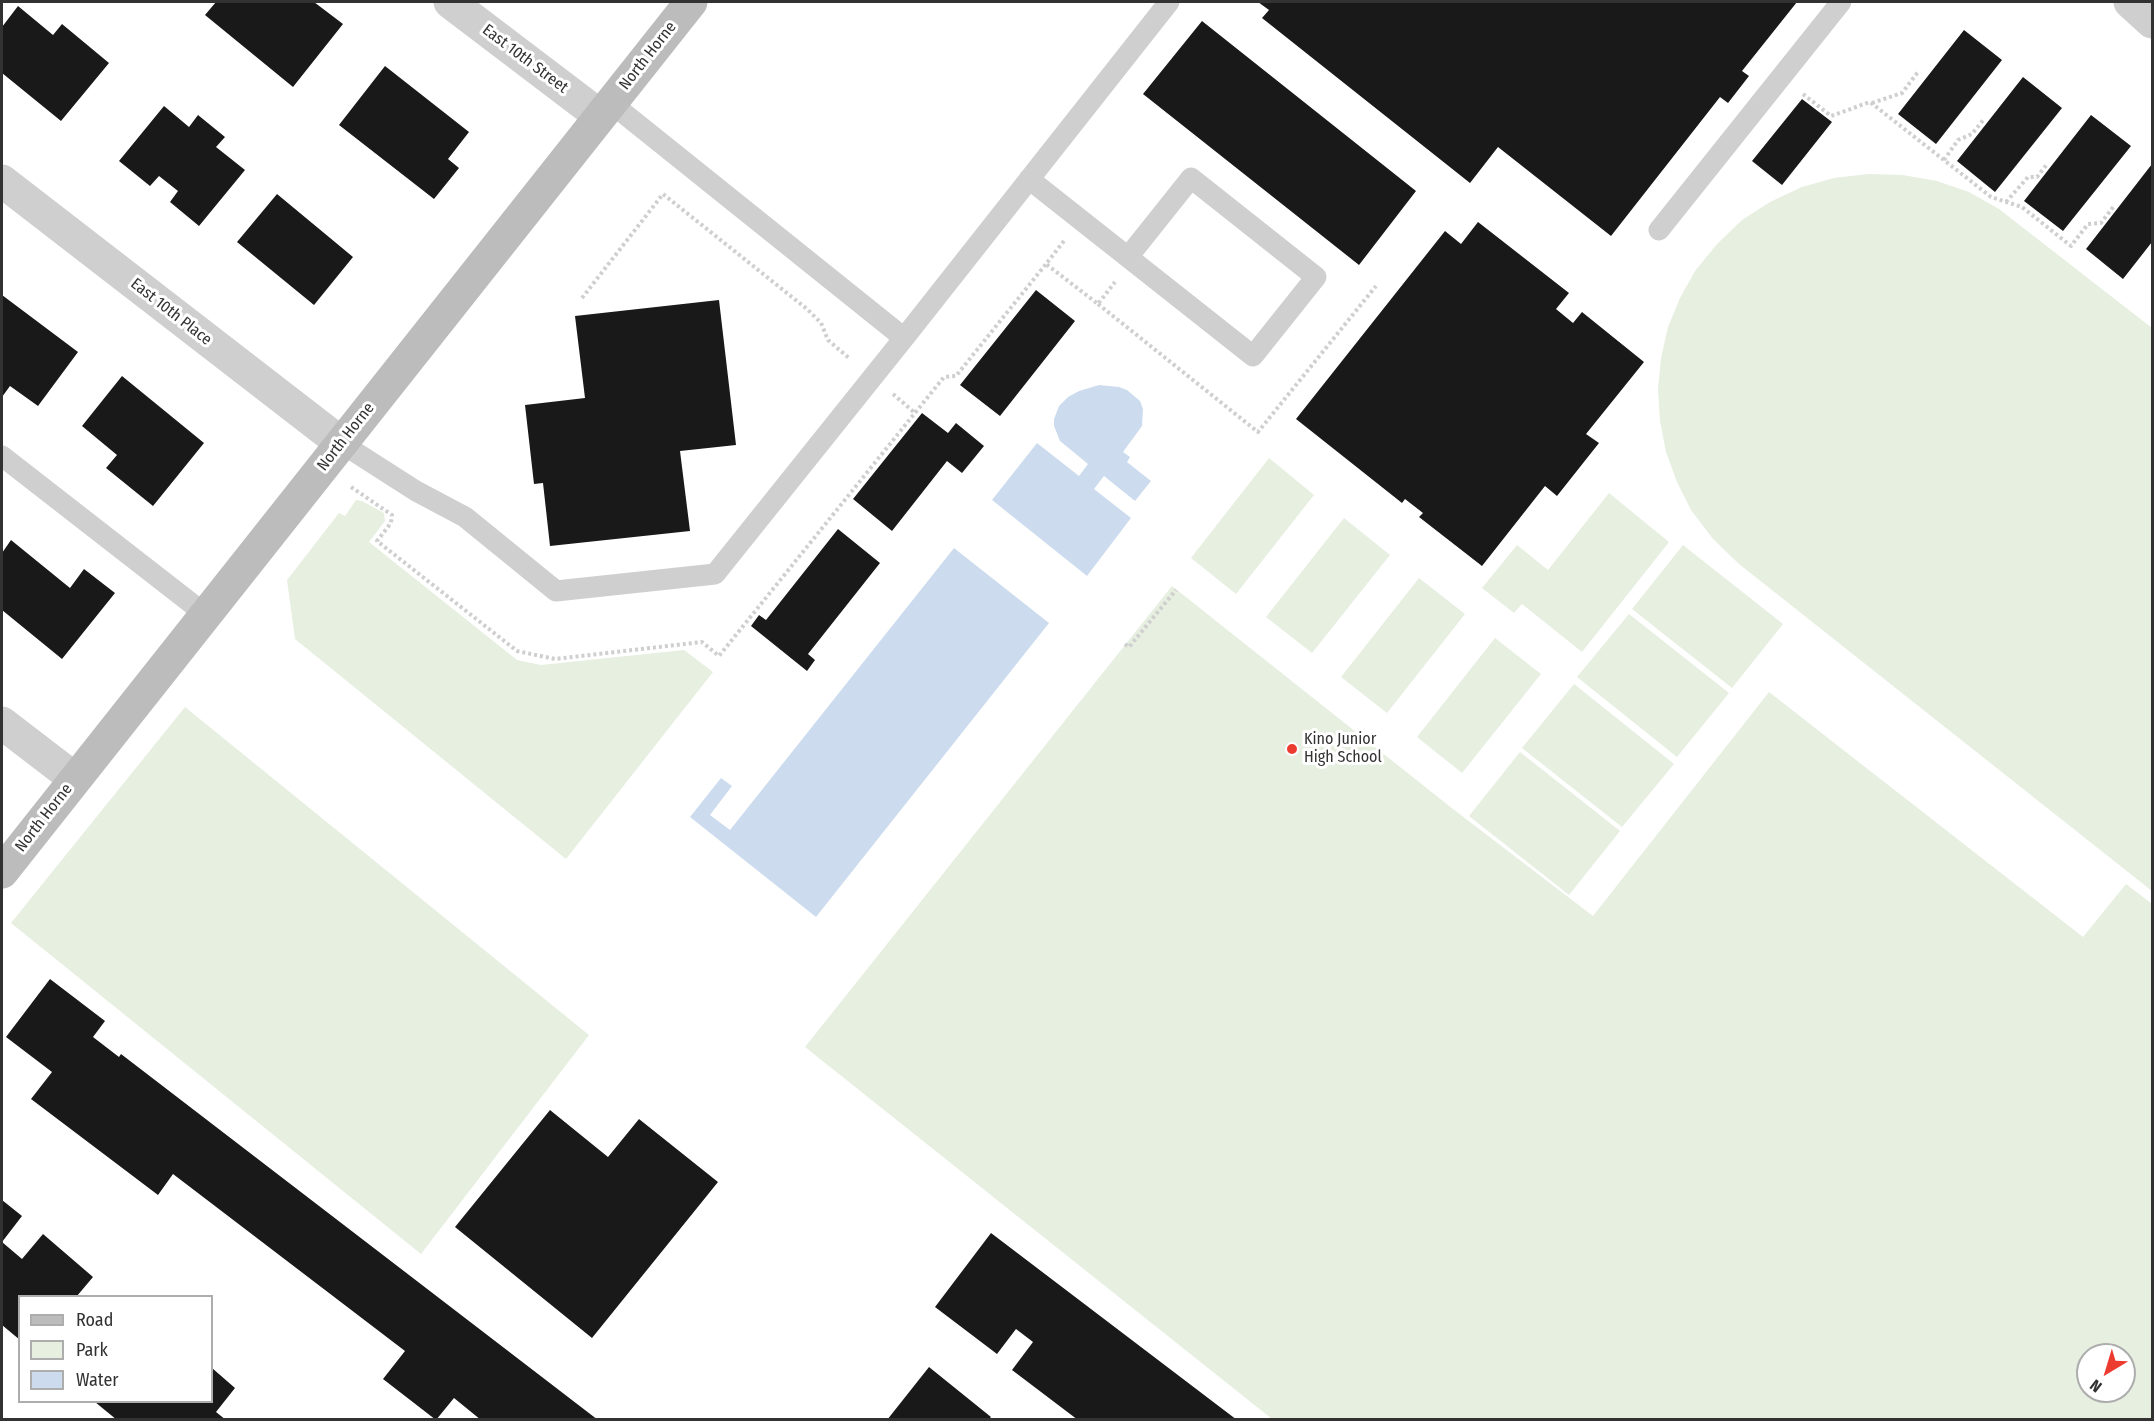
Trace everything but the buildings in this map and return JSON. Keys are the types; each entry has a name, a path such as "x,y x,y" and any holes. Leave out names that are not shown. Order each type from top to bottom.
{"street":[{"name":"East 10th Street","path":"450,2 605,110"},
{"name":"North Horne","path":"2,872 691,2"},
{"path":"2130,2 2152,22"},
{"name":"East 10th Place","path":"2,182 332,454"},
{"path":"2,723 75,779"}],"lane":[{"path":"332,454 416,491 465,517 556,591 715,574 873,378 1169,2"},
{"path":"1659,230 1841,2"},
{"path":"605,110 904,338"},
{"path":"1029,179 1080,219 1130,259 1253,356 1316,277 1191,178 1130,259"},
{"path":"2,456 205,614"}],"path":[{"path":"1782,76 1831,116 1902,93 1918,72"},
{"path":"1872,103 1991,197 2022,207 2071,246 2088,224 2101,223 2114,206"},
{"path":"1944,160 1958,140 1972,134 1984,119"},
{"path":"2006,202 2028,177 2037,177 2048,163"},
{"path":"582,298 663,194 807,309 821,323 828,340 915,413"},
{"path":"332,454 362,496 392,515 391,523 377,541 517,651 555,659 702,642 719,656 944,377 956,376 1080,219"},
{"path":"1046,264 1098,304 1130,259"},
{"path":"1125,644 1129,647 1176,590"}],"green space":[{"path":"1868,174 1903,175 1937,181 1969,192 1999,209 2152,328 2152,891 1739,564 1713,539 1691,510 1677,482 1666,452 1660,421 1658,389 1661,358 1668,327 1695,271 1717,244 1742,220 1770,202 1802,187 1834,178"},
{"path":"1269,458 1314,495 1236,594 1191,558"},
{"path":"1609,493 1669,542 1582,652 1522,604 1514,613 1482,588 1517,545 1548,570"},
{"path":"356,500 384,513 385,521 369,542 517,660 541,665 684,650 713,672 566,859 295,639 287,580 339,513 345,516"},
{"path":"1344,518 1390,555 1312,653 1266,617"},
{"path":"1683,545 1783,624 1732,688 1632,609"},
{"path":"1419,578 1465,614 1387,713 1341,677"},
{"path":"1172,586 1453,809 1593,916 1769,692 2083,937 2126,884 2152,904 2152,1419 1272,1419 805,1047"},
{"path":"1629,614 1729,693 1677,757 1577,677"},
{"path":"1495,638 1541,674 1462,773 1417,737"},
{"path":"1574,684 1674,764 1622,827 1522,748"},
{"path":"185,707 589,1035 421,1254 11,923"},
{"path":"1520,752 1620,831 1569,895 1469,816"}],"water":[{"path":"1099,385 1127,390 1140,401 1143,409 1142,426 1123,452 1130,457 1127,462 1151,481 1135,501 1104,476 1094,489 1131,518 1087,576 992,500 1037,443 1079,476 1088,464 1060,441 1054,426 1054,419 1059,406 1068,397"},
{"path":"954,548 1049,623 816,917 690,817 721,778 732,786 710,815 730,830"}],"place":[{"name":"Kino Junior High School","path":"1292,749"}]}
